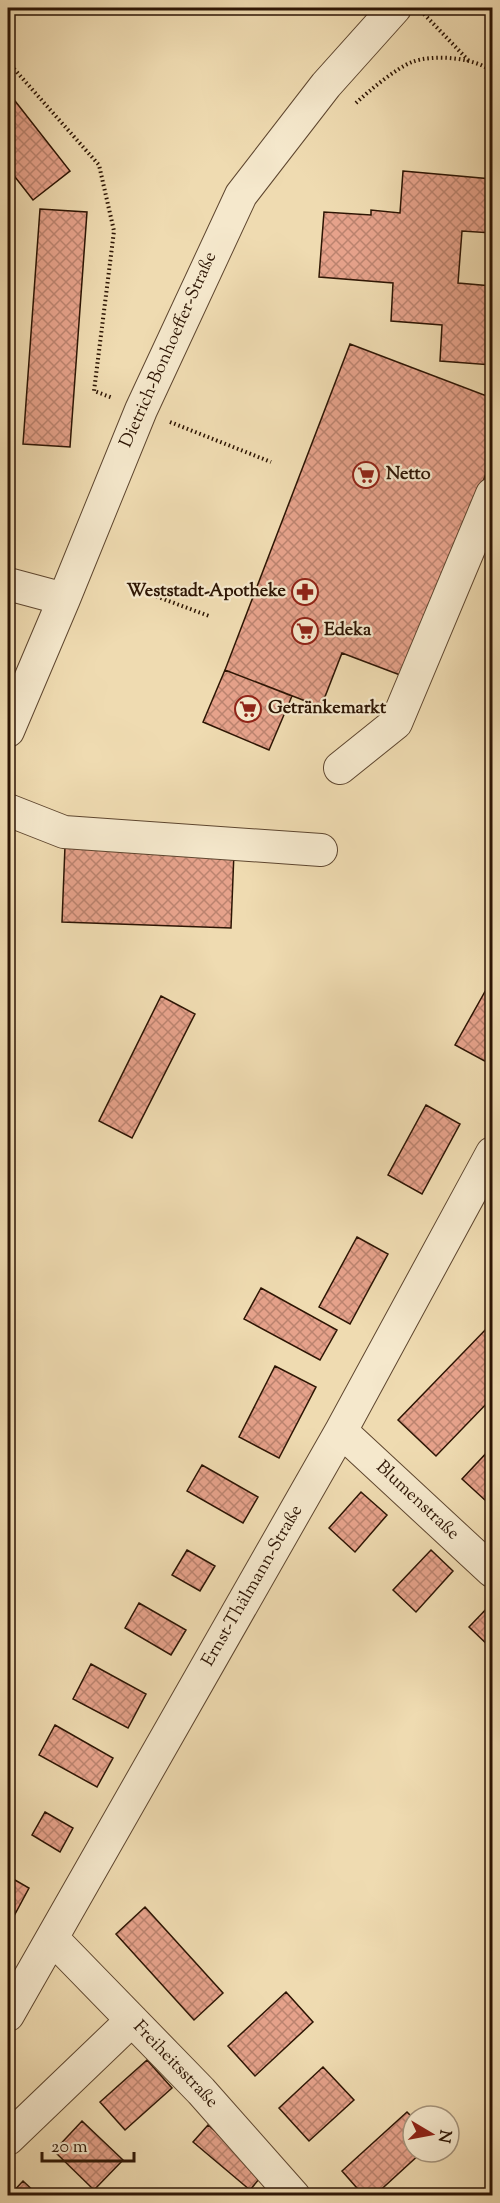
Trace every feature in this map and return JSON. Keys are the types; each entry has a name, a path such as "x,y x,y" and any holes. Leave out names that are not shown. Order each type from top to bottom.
{"street":[{"name":"Dietrich-Bonhoeffer-Straße","path":"8,731 141,410 241,195 326,85 395,8"},
{"path":"340,768 396,723 492,494"},
{"path":"8,584 64,599"},
{"path":"8,810 64,832 321,850"},
{"name":"Ernst-Thälmann-Straße","path":"8,2015 341,1431 492,1153"},
{"name":"Blumenstraße","path":"341,1431 492,1571"},
{"name":"Freiheitsstraße","path":"52,1939 201,2091 294,2196"},
{"path":"8,2139 132,2020"}],"path":[{"path":"417,8 469,61"},
{"path":"349,108 373,87 412,62 442,57 469,61 492,72"},
{"path":"8,62 99,165 114,231 94,391 271,462"},
{"path":"131,587 209,616"}],"building":[{"path":"8,92 70,171 33,200 8,168"},
{"path":"403,171 492,179 492,233 462,231 458,283 492,286 492,365 440,361 442,325 391,321 393,283 319,277 324,212 371,215 371,210 400,213"},
{"path":"40,209 87,212 70,447 23,444"},
{"path":"350,344 492,398 492,458 408,678 342,653 321,707 225,670"},
{"name":"Getränkemarkt","path":"225,670 292,696 269,750 203,722"},
{"path":"65,846 234,852 231,928 62,922"},
{"path":"492,979 492,1065 455,1045"},
{"path":"161,996 195,1014 132,1138 99,1121"},
{"path":"426,1105 460,1124 422,1194 388,1175"},
{"path":"357,1237 388,1254 350,1324 319,1307"},
{"path":"261,1288 337,1330 320,1360 244,1319"},
{"path":"489,1326 492,1329 492,1398 436,1456 398,1420"},
{"path":"275,1366 316,1387 279,1458 239,1437"},
{"path":"492,1447 492,1494 486,1501 462,1479"},
{"path":"202,1465 258,1497 243,1523 187,1491"},
{"path":"361,1492 387,1515 355,1552 329,1528"},
{"path":"187,1550 215,1566 200,1591 172,1575"},
{"path":"431,1550 453,1571 416,1612 393,1590"},
{"path":"139,1603 186,1630 171,1655 125,1628"},
{"path":"490,1605 492,1607 492,1649 469,1627"},
{"path":"91,1664 146,1694 128,1728 73,1699"},
{"path":"55,1725 113,1758 97,1787 39,1755"},
{"path":"45,1812 73,1828 60,1852 32,1835"},
{"path":"8,1876 29,1888 14,1916 8,1912"},
{"path":"145,1907 223,1993 194,2020 116,1934"},
{"path":"286,1992 313,2022 255,2076 228,2046"},
{"path":"147,2060 172,2088 125,2130 100,2102"},
{"path":"323,2067 354,2100 309,2141 279,2108"},
{"path":"401,2117 401,2164 409,2164 374,2196 364,2196 342,2171"},
{"path":"82,2121 123,2160 94,2190 54,2151"},
{"path":"208,2125 264,2173 250,2190 193,2142"},
{"path":"23,2181 39,2196 9,2196"}],"place":[{"name":"Netto","path":"366,475"},
{"name":"Weststadt-Apotheke","path":"305,592"},
{"name":"Edeka","path":"305,631"},
{"name":"Getränkemarkt","path":"248,709"}]}
